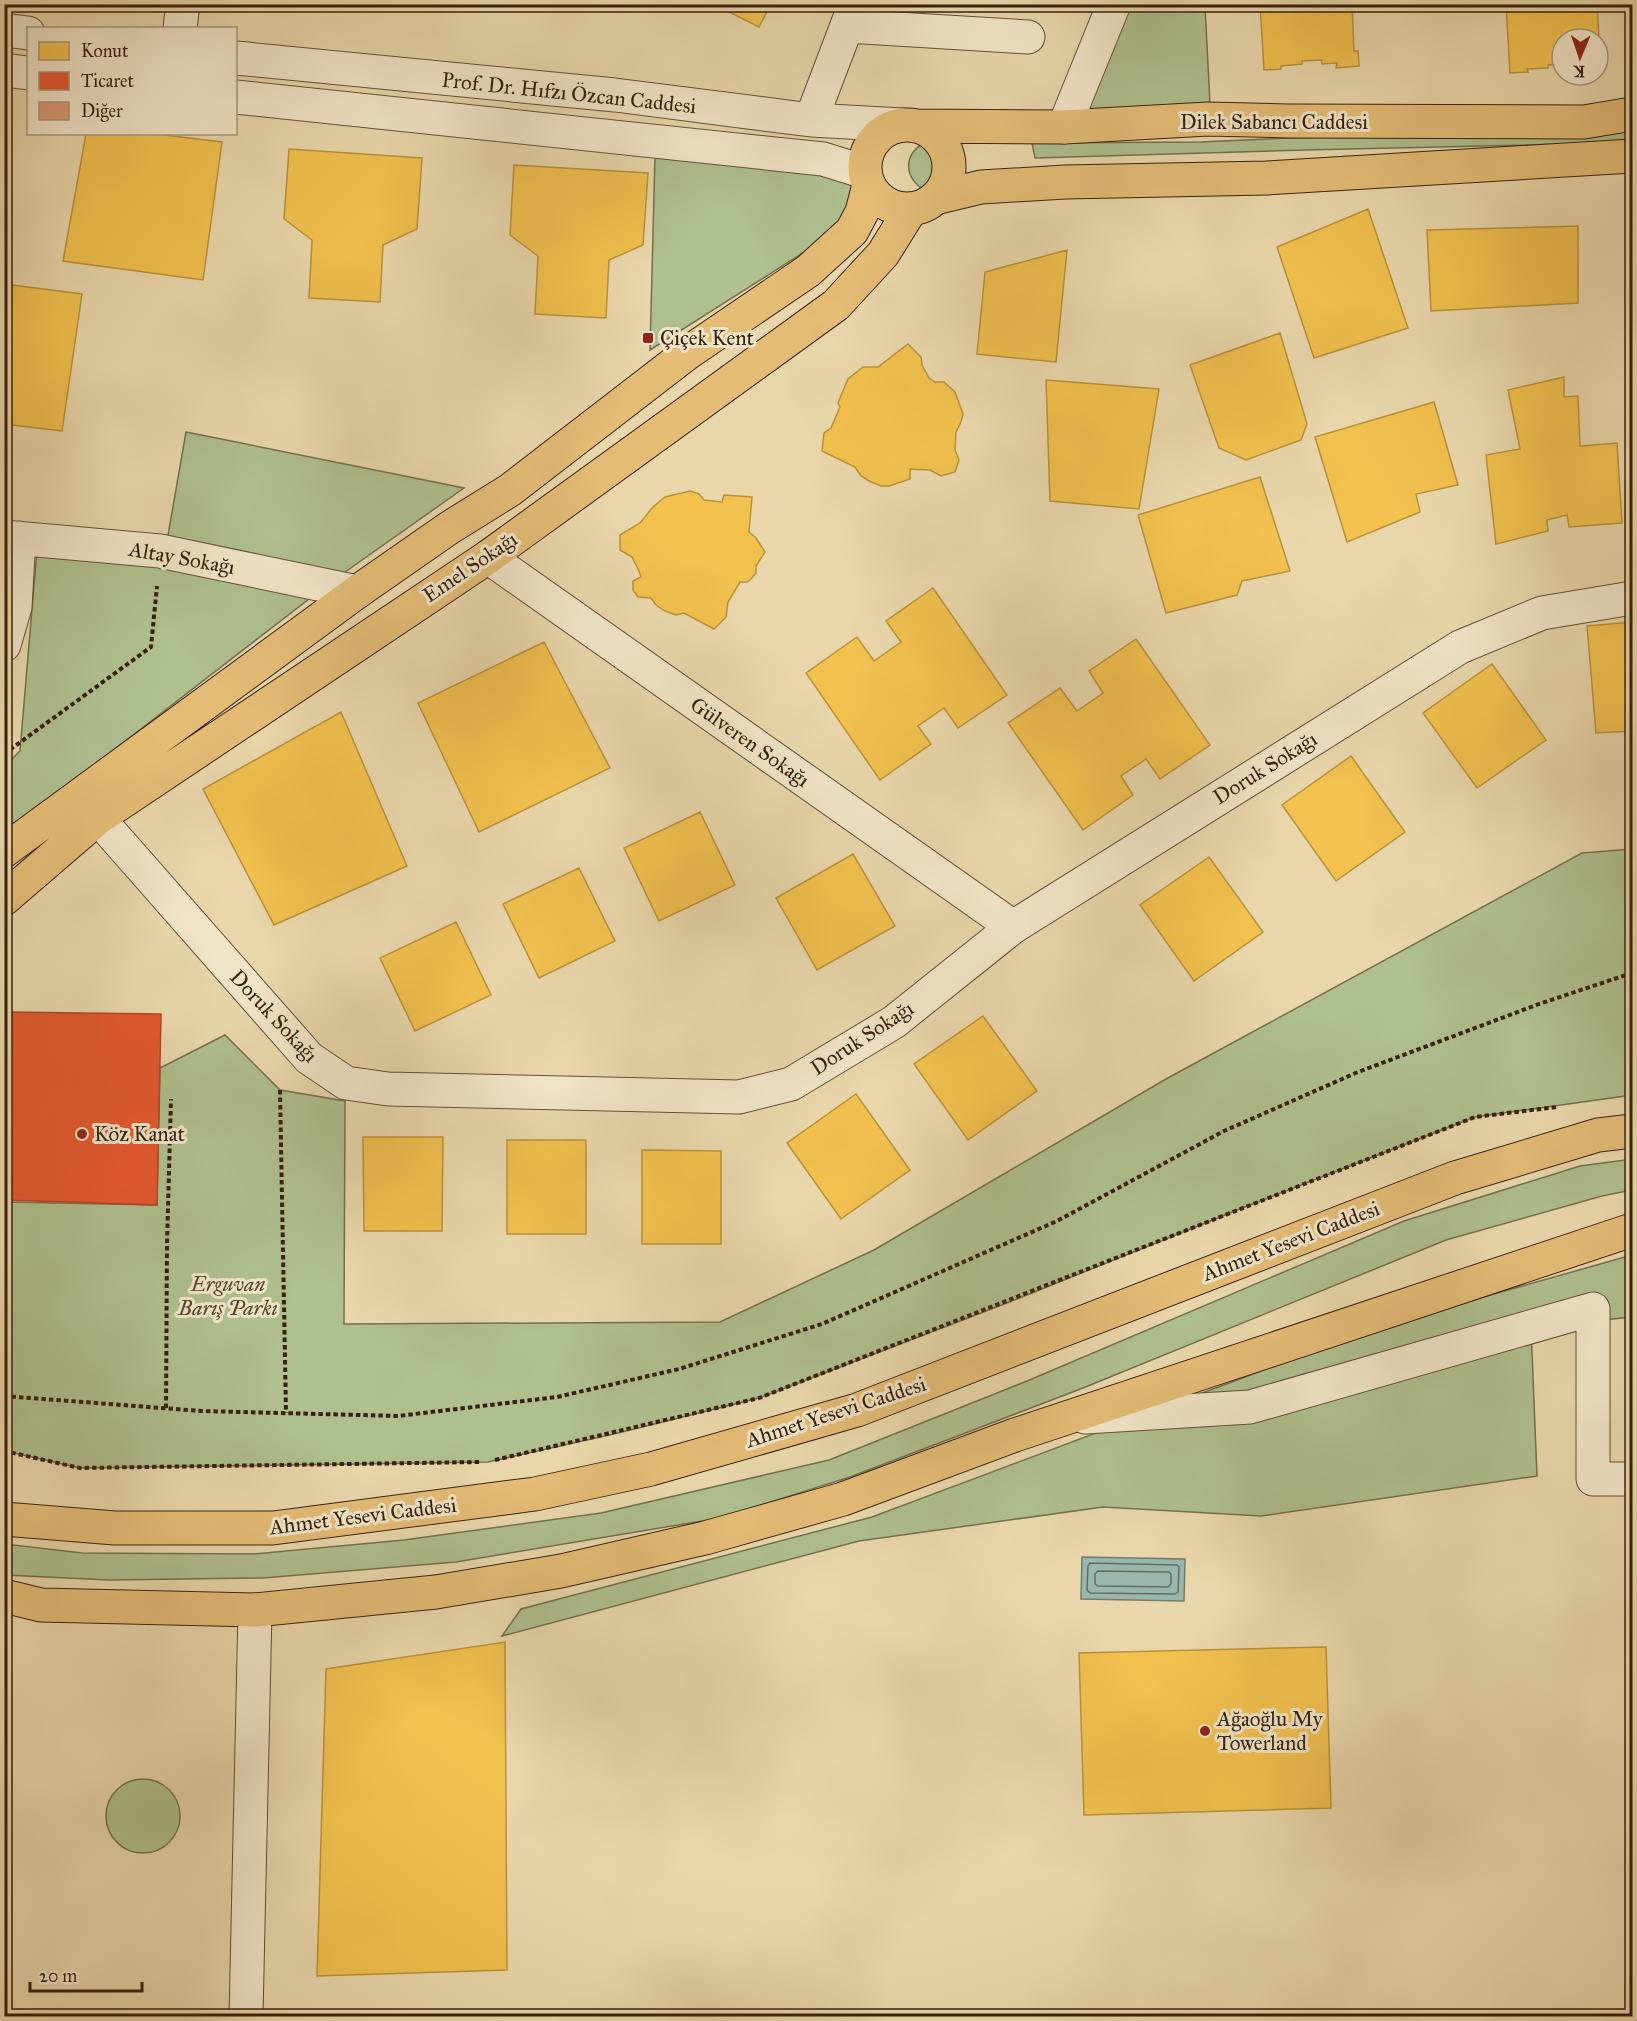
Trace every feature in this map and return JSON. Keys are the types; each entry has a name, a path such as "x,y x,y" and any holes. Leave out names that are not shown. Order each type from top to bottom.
{"main road":[{"name":"Dilek Sabancı Caddesi","path":"909,126 1064,127 1208,119 1288,122 1584,122 1632,114"},
{"path":"923,203 945,181 948,161 944,149 927,131 909,126 890,129 878,136 870,147 866,157 867,178 876,195 886,204 898,208 923,203 981,187 1065,182 1267,178 1632,156"},
{"name":"Emel Sokağı","path":"4,851 357,592 449,528 510,490 689,352 808,271 852,231 862,212 867,178"},
{"name":"Emel Sokağı","path":"4,899 98,818 488,557 836,305 884,254 923,203"},
{"name":"Ahmet Yesevi Caddesi","path":"4,1519 116,1528 273,1528 535,1494 651,1469 857,1410 1455,1178 1598,1135 1632,1131"},
{"path":"4,1596 41,1605 255,1610 436,1592 561,1571 694,1540 843,1499 1004,1439 1632,1230"}],"street":[{"path":"180,27 183,4"},
{"path":"1064,127 1114,4"},
{"path":"811,120 851,15 1028,37"},
{"path":"4,30 27,33"},
{"name":"Prof. Dr. Hıfzı Özcan Caddesi","path":"237,58 615,95 811,120 909,126"},
{"path":"4,70 27,73"},
{"name":"Prof. Dr. Hıfzı Özcan Caddesi","path":"237,97 823,159 867,178"},
{"path":"4,645 15,607 12,537"},
{"name":"Altay Sokağı","path":"12,537 160,551 357,592"},
{"name":"Gülveren Sokağı","path":"488,557 1013,927"},
{"name":"Doruk Sokağı","path":"98,818 309,1058 346,1083 388,1089 739,1097 790,1084 894,1022 1013,927 1460,647 1542,613 1632,598"},
{"path":"1068,1418 1250,1407 1593,1309 1593,1479 1632,1479"},
{"path":"246,2016 255,1610"}],"path":[{"path":"4,754 150,646 160,551"},
{"path":"4,1396 201,1411 398,1416 557,1397 679,1369 822,1324 1057,1221 1224,1131 1358,1072 1539,1004 1632,973"},
{"path":"280,1090 286,1413"},
{"path":"166,1408 166,1244 171,1099"},
{"path":"4,1451 80,1468 489,1462 759,1398 1475,1117 1565,1106"}],"green space":[{"path":"1123,5 1205,5 1210,105 1084,117"},
{"path":"1632,128 1632,141 1615,143 1035,158 1032,143 1201,142"},
{"path":"928,141 942,142 952,147 959,167 957,178 926,191 913,180 909,166 913,152"},
{"path":"655,155 853,169 853,221 650,350"},
{"path":"186,432 464,488 331,582 5,834 5,766 20,751 39,526 167,541"},
{"name":"Erguvan Barış Parkı","path":"1632,849 1632,1095 1475,1117 1007,1303 759,1398 488,1462 80,1468 5,1451 5,1202 157,1205 160,1068 225,1035 280,1090 345,1101 344,1324 720,1322 874,1250 1166,1079 1582,853"},
{"path":"1632,1159 1632,1190 1602,1196 1446,1240 1083,1388 850,1477 720,1518 456,1562 263,1578 109,1580 5,1575 5,1544 82,1553 253,1554 404,1540 601,1513 829,1460 1027,1381 1404,1221 1580,1166"},
{"path":"1632,1255 1632,1317 1531,1327 1537,1476 1261,1516 1103,1507 859,1541 502,1636 521,1609 872,1517 1381,1326"},
{"path":"143,1779 157,1782 169,1790 177,1802 180,1816 177,1830 169,1842 157,1850 143,1853 129,1850 117,1842 109,1830 106,1816 109,1802 117,1790 129,1782"}],"water":[{"path":"1082,1557 1185,1559 1184,1601 1081,1599"}],"building: Konut":[{"path":"731,4 781,4 778,12 769,8 759,27 729,12 733,5"},
{"path":"1260,4 1352,4 1354,51 1358,51 1359,66 1336,68 1337,63 1322,64 1322,60 1302,61 1302,64 1281,66 1281,69 1264,70"},
{"path":"1506,4 1597,4 1598,27 1550,27 1550,65 1548,68 1510,73"},
{"path":"86,135 164,135 222,142 203,280 63,261"},
{"path":"289,149 422,158 417,229 383,245 380,302 309,298 312,240 284,219"},
{"path":"514,165 648,173 643,245 609,260 606,318 535,314 538,256 510,235"},
{"path":"1368,209 1408,328 1314,358 1277,247"},
{"path":"1578,226 1578,303 1431,311 1427,230"},
{"path":"1067,250 1056,362 977,354 985,272"},
{"path":"4,284 82,294 62,431 4,424"},
{"path":"1280,333 1307,424 1301,440 1246,460 1219,448 1190,365"},
{"path":"908,344 921,357 922,365 929,378 935,382 944,382 955,392 963,414 956,432 955,450 959,460 955,472 941,476 930,470 910,469 910,479 889,486 881,486 861,476 855,467 822,451 824,433 831,428 848,379 863,367 878,367"},
{"path":"1564,377 1564,397 1578,396 1580,446 1617,443 1622,523 1569,527 1567,515 1547,520 1548,531 1496,544 1486,455 1520,449 1508,390"},
{"path":"1046,380 1159,389 1139,509 1050,501"},
{"path":"1434,402 1458,485 1416,494 1420,512 1347,542 1315,437"},
{"path":"1260,477 1290,571 1242,581 1237,595 1166,613 1138,515"},
{"path":"690,491 699,494 704,500 722,502 724,495 752,497 749,532 765,552 751,579 747,582 740,582 728,602 726,617 714,629 684,613 676,615 665,611 651,598 638,597 633,590 633,581 641,577 639,571 632,557 620,550 620,535 640,523 653,507 665,497"},
{"path":"933,588 1007,695 958,728 944,708 918,726 931,744 880,780 806,673 857,637 874,661 901,642 886,621"},
{"path":"1632,622 1632,731 1596,733 1587,626"},
{"path":"1136,639 1210,745 1160,779 1146,759 1121,776 1133,795 1083,830 1008,723 1060,688 1077,711 1103,693 1089,671"},
{"path":"544,642 610,768 479,832 418,703"},
{"path":"1492,664 1546,740 1477,788 1423,713"},
{"path":"341,712 407,866 274,925 203,789"},
{"path":"1351,756 1405,832 1336,881 1282,805"},
{"path":"700,812 735,885 659,921 624,848"},
{"path":"853,854 895,926 817,970 776,898"},
{"path":"1209,857 1263,932 1194,981 1140,905"},
{"path":"579,868 615,941 539,978 503,904"},
{"path":"456,922 491,995 415,1031 380,958"},
{"path":"983,1016 1037,1091 968,1140 914,1064"},
{"path":"856,1094 910,1170 841,1219 787,1143"},
{"path":"363,1137 443,1137 442,1231 364,1231"},
{"path":"507,1140 586,1140 586,1234 507,1234"},
{"path":"642,1150 721,1151 721,1244 642,1244"},
{"path":"505,1642 507,1970 317,1976 326,1669"},
{"name":"Ağaoğlu My Towerland","path":"1326,1647 1331,1808 1084,1815 1079,1653"}],"building: Ticaret":[{"name":"Köz Kanat","path":"4,1012 161,1014 157,1205 4,1200"}],"building: Diğer":[{"path":"1629,1299 1632,1299 1632,1409 1627,1409"}],"place":[{"name":"Çiçek Kent","path":"648,338"},
{"name":"Köz Kanat","path":"82,1134"},
{"name":"Ağaoğlu My Towerland","path":"1205,1731"}]}
